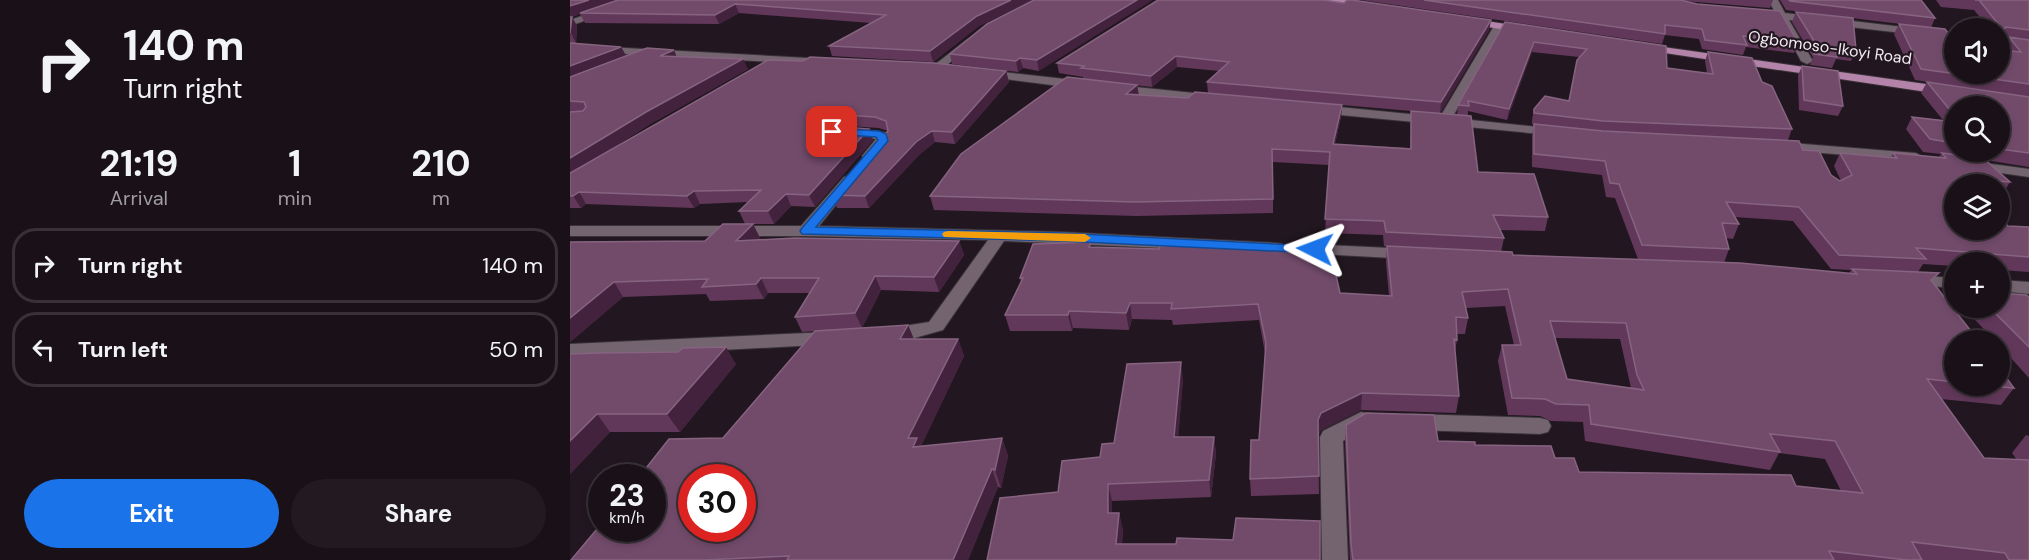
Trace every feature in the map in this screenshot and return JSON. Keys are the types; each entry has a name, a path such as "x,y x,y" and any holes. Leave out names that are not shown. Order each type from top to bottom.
{"main road":[{"path":"1325,0 1369,6"},
{"path":"1457,15 1531,26 1499,26 1457,15"},
{"name":"Ogbomoso-Ikoyi Road","path":"1631,40 1807,61 1959,87 1631,40"}],"street":[{"path":"570,23 637,0"},
{"path":"1773,0 1807,61"},
{"path":"1743,12 1944,35"},
{"path":"1445,120 1499,26"},
{"path":"978,33 931,68 1224,100"},
{"path":"2010,43 2029,46"},
{"path":"570,48 835,63"},
{"path":"621,65 652,53"},
{"path":"758,71 778,60"},
{"path":"1036,80 1056,68"},
{"path":"1305,108 1445,120 1576,135"},
{"path":"806,231 883,141 883,136 879,134 832,132"},
{"path":"1767,146 1927,158"},
{"path":"1815,148 1823,166"},
{"path":"1961,163 2029,174"},
{"path":"570,231 806,231 999,236 1427,255"},
{"path":"867,336 911,333 936,326 999,236"},
{"path":"1895,279 1944,282"},
{"path":"2010,287 2029,288"},
{"path":"570,351 844,338"},
{"path":"1335,560 1330,437 1361,420 1540,426"}],"building":[{"path":"570,0 589,0 570,6"},
{"path":"618,0 1011,0 977,16 930,51 829,46 886,15 735,4 715,15 580,13"},
{"path":"1034,0 1137,0 1037,60 1020,58 1016,61 950,54 987,24"},
{"path":"1158,0 1323,0 1344,3 1352,0 1491,20 1441,102 1207,82 1229,62 1176,56 1151,76 1057,63"},
{"path":"1424,0 1680,0 1697,4 1780,11 1798,43 1743,36 1747,45 1705,40 1702,29 1665,25 1665,34"},
{"path":"1921,0 1935,18 1790,1"},
{"path":"1979,0 2029,0 2029,30 2010,28 2010,18 1993,18"},
{"path":"1796,12 1853,18 1856,50 1835,47 1837,57 1814,54 1819,49"},
{"path":"1505,22 1666,46 1667,68 1713,74 1708,52 1752,58 1762,82 1772,86 1792,129 1603,121 1534,113 1534,109 1545,96 1569,101 1577,60 1587,49 1534,42 1509,109 1468,101 1469,106 1458,105"},
{"path":"1899,24 1944,29 1944,72 1921,69"},
{"path":"2010,37 2029,40 2029,84 2010,81 2010,51 2021,52"},
{"path":"570,43 621,47 570,66"},
{"path":"647,48 674,50 660,56 743,59 646,112 570,158 570,112 583,111 586,107 584,102 570,101 570,77"},
{"path":"810,57 934,63 1006,71 952,132 932,131 916,142 865,196 832,195 888,131 886,121 875,117 828,114 819,119 823,125 869,129 809,195 786,194 768,211 739,211 761,190 694,191 687,196 579,192 570,196 570,173 768,60 803,61"},
{"path":"1802,66 1838,71 1843,106 1804,100"},
{"path":"1067,77 1137,85 1126,94 1188,98 1195,92 1342,105 1333,144 1411,149 1411,111 1471,116 1478,172 1534,174 1548,217 1493,215 1504,238 1386,232 1384,221 1325,219 1330,152 1272,149 1273,199 1135,202 930,196 961,154"},
{"path":"1927,82 2029,97 2029,153 2010,150 2010,96 1944,96 1944,103"},
{"path":"1912,117 1944,121 1944,141 1930,139"},
{"path":"1534,124 1603,131 1799,141 1803,150 1819,151 1831,175 1840,181 1852,175 1840,153 1897,158 1893,153 1944,158 1944,162 1988,162 2001,174 1944,174 1944,240 2010,240 2010,226 2029,227 2029,257 2010,255 2010,252 1966,252 1916,248 1926,259 1839,255 1799,207 1726,202 1739,224 1722,223 1729,249 1642,245 1619,184 1610,183 1605,161 1534,154"},
{"path":"723,224 753,224 736,241 795,238 959,241 934,277 875,276 855,313 795,317 819,278 761,278 756,284 702,287 708,279 614,282 570,318 570,242 705,241"},
{"path":"1091,242 1089,247 1159,249 1160,246 1238,247 1329,244 1340,293 1392,296 1387,246 1512,252 1513,255 1740,263 1857,274 1852,269 1939,273 1931,280 1944,297 1944,318 1961,318 1970,330 1944,330 1944,381 1927,379 1984,458 2029,460 2029,560 2009,560 2005,553 1912,542 1922,560 1829,551 1834,560 1353,560 1346,425 1366,413 1434,415 1438,441 1475,442 1475,445 1551,446 1555,458 1574,458 1579,472 1791,475 1796,486 1863,493 1835,441 1770,434 1780,452 1591,424 1589,405 1556,404 1545,399 1512,398 1502,345 1521,345 1508,289 1462,292 1468,318 1456,317 1457,340 1454,339 1459,396 1362,393 1321,413 1318,420 1319,476 1250,479 1251,440 1259,440 1266,343 1258,304 1171,309 1172,303 1130,303 1126,313 1069,311 1068,315 1005,315 1023,278 1020,278 1033,244","holes":["1550,321 1626,323 1637,375 1644,390 1567,379"]},
{"path":"2010,294 2029,297 2029,347 2000,318 2010,318"},
{"path":"908,325 900,339 958,339 908,438 917,438 913,447 1002,438 995,470 992,469 953,560 787,560 789,556 703,560 571,560 588,540 588,542 666,542 666,464 649,464 669,439 723,438 815,331"},
{"path":"726,347 667,414 597,414 570,441 570,354 678,352 683,348"},
{"path":"1181,362 1174,437 1214,437 1209,480 1108,484 1108,513 1119,513 1116,544 1176,544 1177,538 1233,540 1236,518 1320,521 1320,560 987,560 1000,498 1058,492 1062,461 1100,457 1102,444 1114,443 1127,364"}],"slow traffic":[{"path":"948,234 1085,238"}],"route":[{"path":"832,132 879,134 883,136 883,141 806,231 1061,237 1315,249"}]}
